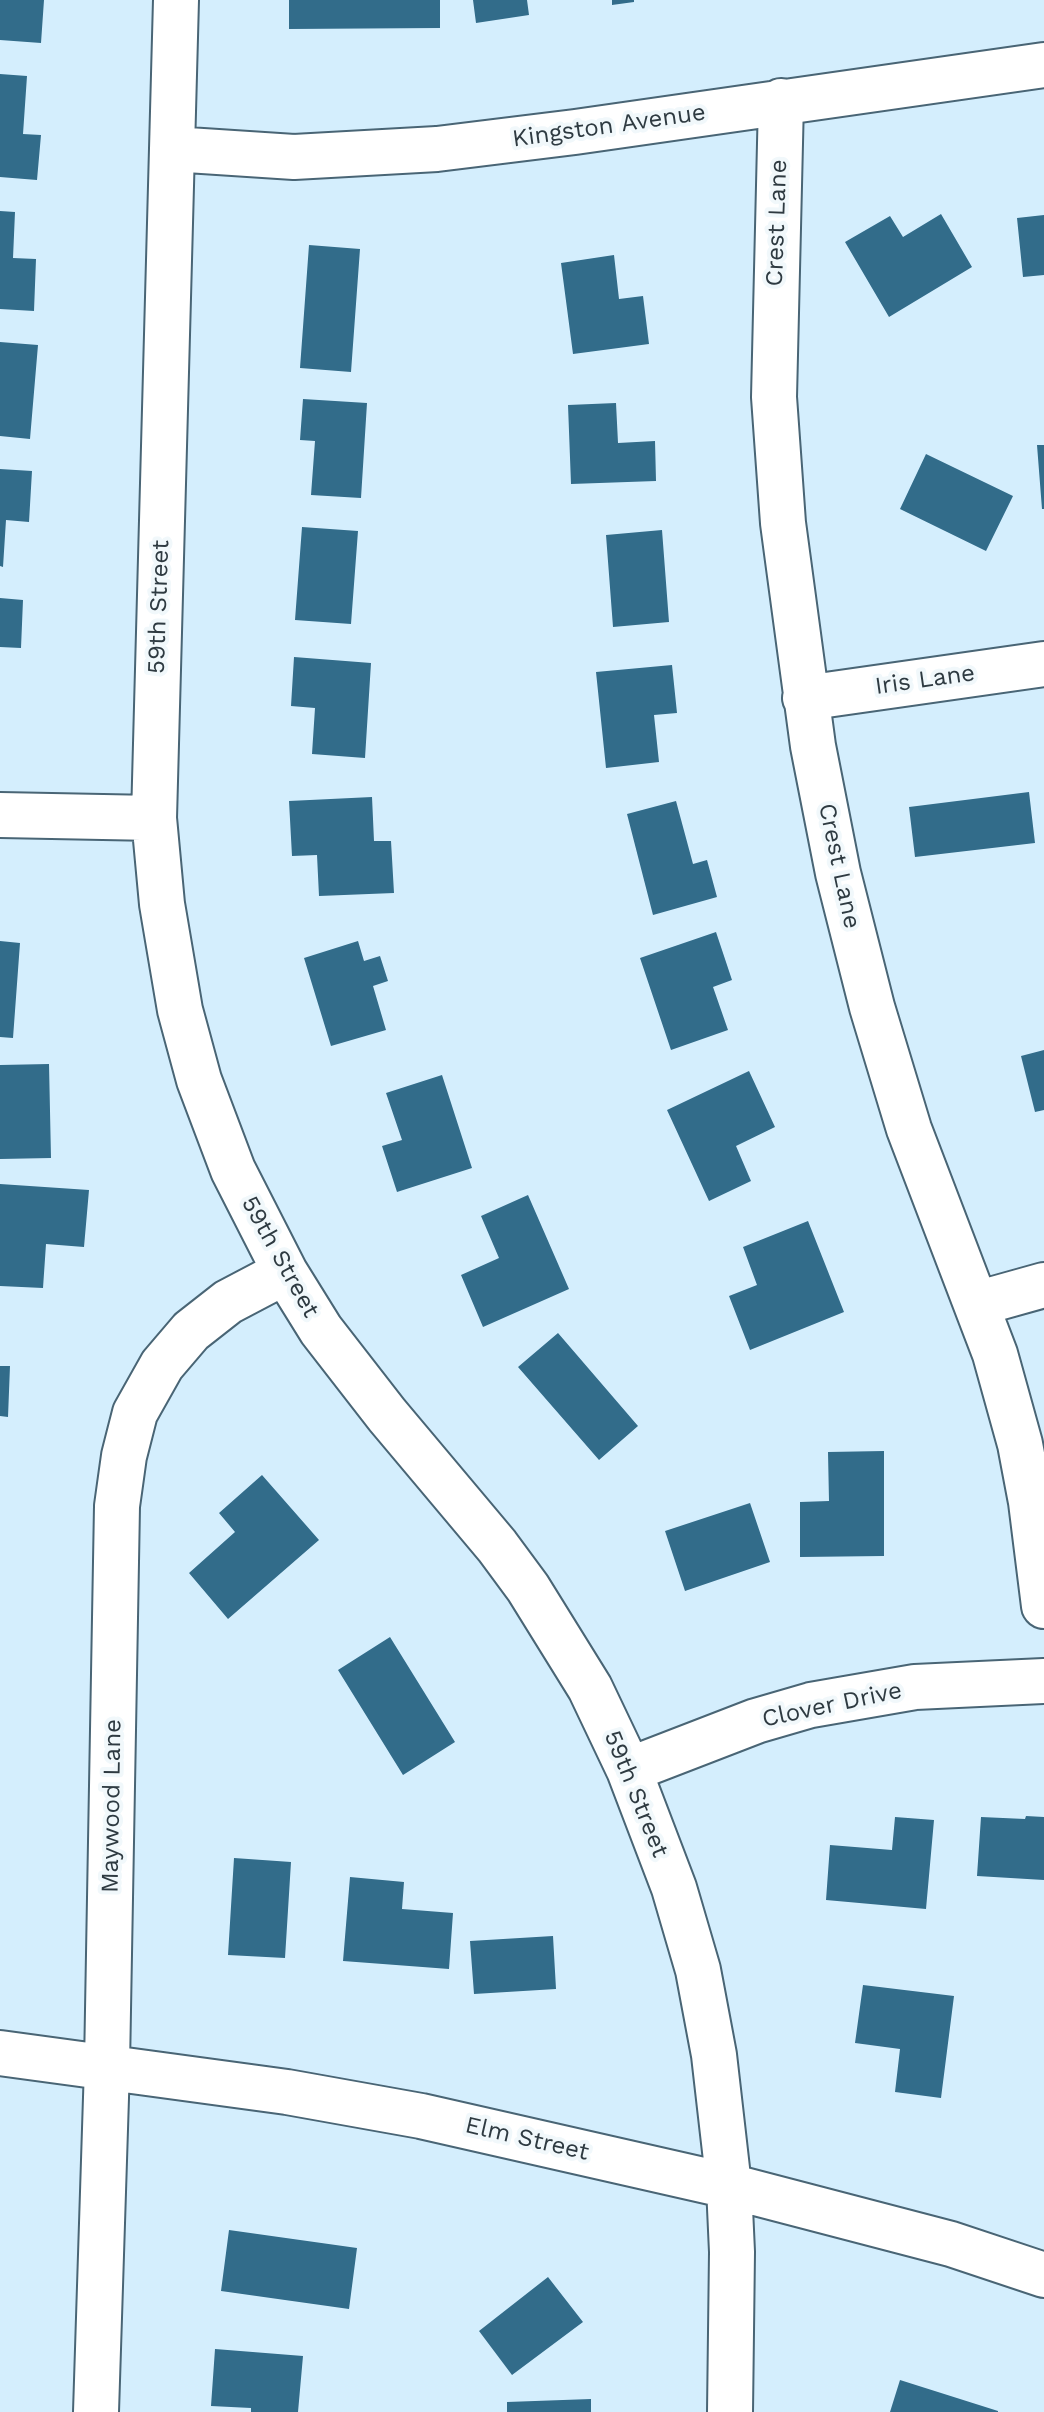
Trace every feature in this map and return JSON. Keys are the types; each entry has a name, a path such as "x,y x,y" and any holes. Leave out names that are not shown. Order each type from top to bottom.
{"street":[{"name":"59th Street","path":"176,0 154,818 168,950 189,1047 233,1170 285,1272 321,1330 528,1588 590,1688 629,1770 674,1888 698,1970 714,2055 729,2186 732,2252 730,2412"},
{"name":"Kingston Avenue","path":"172,149 294,157 437,149 1044,65"},
{"name":"Crest Lane","path":"781,101 774,397 783,523 805,698 838,873 872,1007 909,1129 995,1354 1020,1444 1044,1606"},
{"name":"Iris Lane","path":"805,698 1044,664"},
{"path":"0,815 154,818"},
{"name":"Maywood Lane","path":"96,2412 107,2066 117,1506 124,1456 135,1413 162,1365 191,1331 228,1302 285,1272"},
{"path":"976,1304 1044,1285"},
{"name":"Clover Drive","path":"629,1770 741,1726 811,1705 915,1687 1044,1681"},
{"name":"Elm Street","path":"0,2053 287,2092 421,2116 729,2186 951,2244 1044,2275"}],"building":[{"path":"0,0 44,0 41,43 0,40"},
{"path":"289,0 440,0 440,28 289,29"},
{"path":"473,0 527,0 529,15 476,23"},
{"path":"612,0 634,0 634,2 612,5"},
{"path":"0,74 27,76 23,134 41,135 37,180 0,177"},
{"path":"0,211 15,212 13,258 36,259 34,311 0,309"},
{"path":"941,214 972,267 889,317 845,242 890,216 903,237"},
{"path":"1044,215 1044,275 1023,277 1017,218"},
{"path":"309,245 360,249 351,372 300,368"},
{"path":"614,255 619,299 643,296 649,344 573,354 561,263"},
{"path":"0,342 38,345 30,439 0,436"},
{"path":"303,399 367,403 361,498 311,495 315,441 300,440"},
{"path":"616,403 618,443 655,441 656,481 571,484 568,405"},
{"path":"1037,445 1044,445 1044,509 1042,509"},
{"path":"926,454 1013,496 986,551 900,509"},
{"path":"0,469 32,471 29,522 6,520 3,567 0,566"},
{"path":"302,527 358,531 351,624 295,620"},
{"path":"662,530 669,622 613,627 606,535"},
{"path":"0,598 23,600 21,648 0,647"},
{"path":"294,657 371,663 365,758 312,754 315,708 291,706"},
{"path":"672,665 677,713 654,715 659,762 606,768 596,672"},
{"path":"1029,792 1035,843 915,857 909,807"},
{"path":"372,797 374,841 391,841 394,893 319,896 317,855 292,856 289,801"},
{"path":"676,801 693,864 707,860 717,897 653,915 627,814"},
{"path":"716,932 732,980 713,987 728,1030 671,1050 640,958"},
{"path":"0,941 20,943 13,1038 0,1037"},
{"path":"358,941 364,961 380,956 388,981 373,986 386,1030 331,1046 304,958"},
{"path":"1044,1050 1044,1110 1035,1112 1021,1056"},
{"path":"49,1064 51,1158 0,1159 0,1065"},
{"path":"749,1071 775,1127 736,1146 751,1181 709,1201 667,1110"},
{"path":"442,1075 472,1168 397,1192 382,1146 402,1140 386,1093"},
{"path":"0,1184 89,1190 84,1247 46,1244 43,1288 0,1286"},
{"path":"528,1195 569,1289 483,1327 461,1275 499,1258 481,1216"},
{"path":"808,1221 844,1312 750,1350 729,1296 757,1285 743,1247"},
{"path":"558,1333 638,1426 599,1460 518,1367"},
{"path":"0,1366 10,1366 8,1417 0,1416"},
{"path":"884,1451 884,1556 800,1557 800,1502 829,1501 828,1452"},
{"path":"262,1475 319,1540 228,1619 189,1573 235,1532 219,1513"},
{"path":"750,1503 770,1562 685,1591 665,1531"},
{"path":"390,1637 455,1742 403,1775 338,1670"},
{"path":"1026,1816 1044,1817 1044,1880 977,1876 981,1817 1025,1819"},
{"path":"895,1817 934,1820 926,1909 826,1900 830,1845 892,1850"},
{"path":"234,1858 291,1862 285,1958 228,1955"},
{"path":"350,1877 404,1882 402,1909 453,1913 449,1969 343,1961"},
{"path":"553,1936 556,1989 474,1994 470,1941"},
{"path":"863,1985 954,1996 941,2098 895,2092 900,2049 855,2043"},
{"path":"229,2230 357,2248 349,2309 221,2291"},
{"path":"548,2277 583,2322 512,2375 479,2331"},
{"path":"215,2349 303,2356 298,2412 251,2412 251,2408 211,2406"},
{"path":"900,2380 998,2411 998,2412 890,2412"},
{"path":"591,2399 591,2412 507,2412 507,2402"}]}
